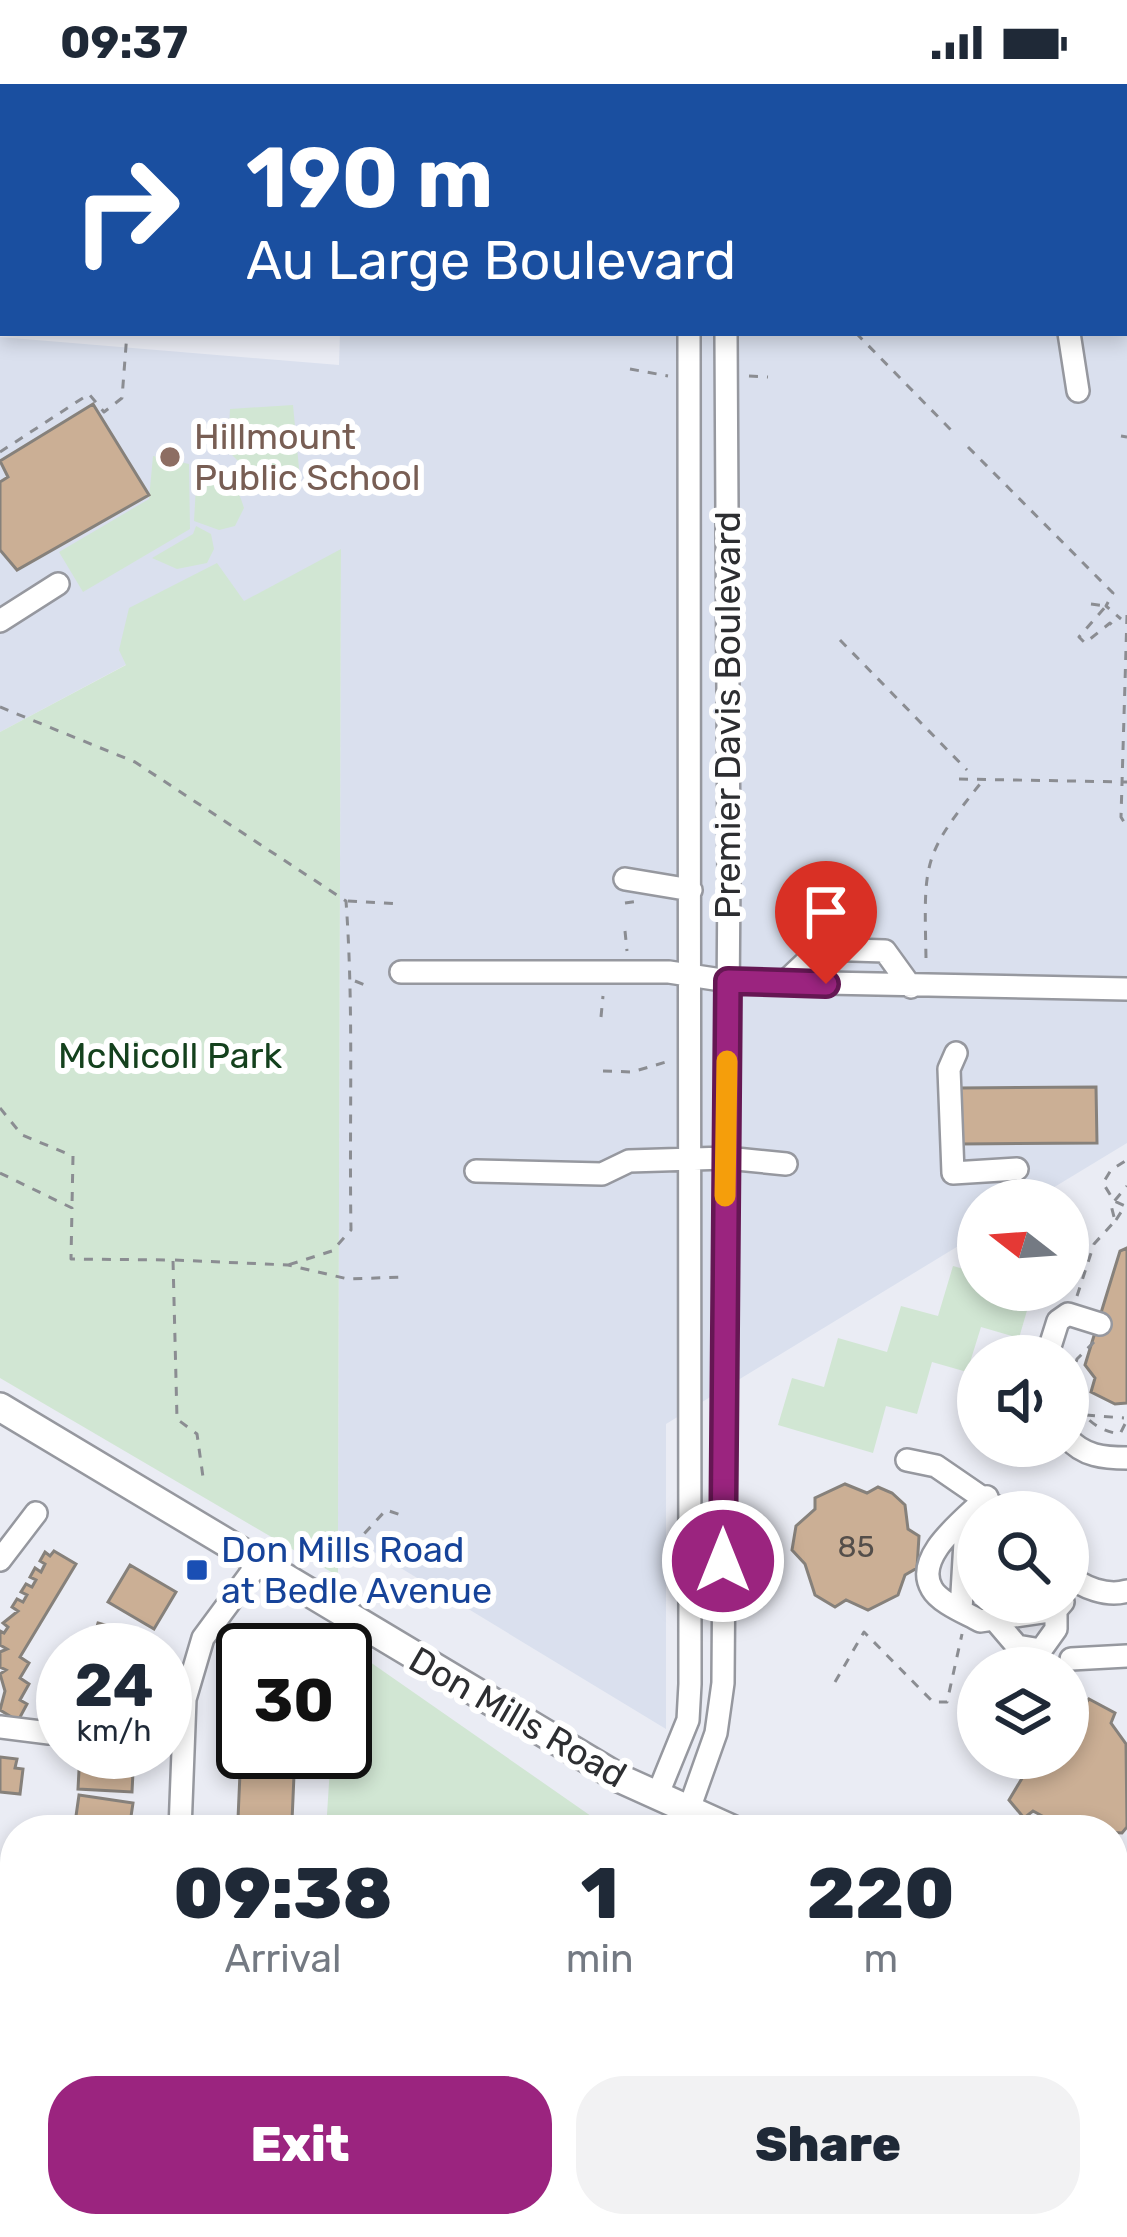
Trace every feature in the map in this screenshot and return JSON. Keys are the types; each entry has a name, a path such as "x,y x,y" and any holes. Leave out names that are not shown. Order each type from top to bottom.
{"main road":[{"name":"Don Mills Road","path":"0,1407 257,1565 696,1815"}],"street":[{"name":"Premier Davis Boulevard","path":"657,1796 688,1720 690,1684 689,336"},
{"name":"Premier Davis Boulevard","path":"688,1812 716,1733 723,1683 726,336"},
{"path":"1069,336 1078,391"},
{"path":"0,591 6,617 58,584"},
{"path":"625,879 691,890"},
{"path":"784,983 820,949 872,950 884,951 911,987"},
{"path":"401,972 693,974 784,983 1127,988"},
{"path":"956,1052 950,1069 953,1173 1016,1169"},
{"path":"476,1171 602,1174 628,1162 726,1158 786,1164"},
{"path":"1054,1335 1058,1321 1072,1316 1099,1323"},
{"path":"1089,1453 1127,1458"},
{"path":"907,1460 936,1466 966,1491"},
{"path":"0,1560 37,1513"},
{"path":"957,1532 933,1550 929,1582 933,1592 957,1607"},
{"path":"181,1815 185,1699 203,1638 257,1565"},
{"path":"1089,1594 1124,1596"},
{"path":"997,1623 1017,1646 1042,1650 1051,1642 1057,1623"},
{"path":"1089,1658 1127,1656"},
{"path":"0,1727 36,1731"}],"path":[{"path":"0,452 88,394 104,412 122,398 128,336"},
{"path":"859,336 953,432"},
{"path":"630,368 675,376"},
{"path":"736,376 768,377"},
{"path":"968,447 1113,593 1079,638 1085,643 1110,623 1114,627"},
{"path":"994,491 1003,482"},
{"path":"1090,604 1125,616 1121,817 1127,827"},
{"path":"840,640 967,770"},
{"path":"0,707 135,762 346,901 400,904"},
{"path":"926,958 924,883 931,849 984,778"},
{"path":"959,779 1125,778"},
{"path":"288,1265 332,1251 351,1230 347,1048 352,980 346,901"},
{"path":"625,931 625,950 633,951"},
{"path":"352,980 370,987"},
{"path":"601,1017 604,988"},
{"path":"603,1071 632,1072 672,1060"},
{"path":"0,1108 22,1135 73,1156 71,1258 288,1265 348,1279 402,1277"},
{"path":"1072,1316 1094,1244 1114,1220 1121,1219 1126,1206 1114,1201 1103,1183 1111,1170 1127,1160"},
{"path":"0,1173 72,1208"},
{"path":"1114,1220 1109,1212 1127,1186"},
{"path":"173,1260 177,1419 197,1433 203,1477"},
{"path":"1089,1348 1099,1323"},
{"path":"1089,1415 1127,1419 1120,1435 1089,1422"},
{"path":"340,1560 386,1510 401,1515"},
{"path":"835,1682 864,1633 933,1702 946,1702 962,1623"}],"shaded area":[{"path":"340,336 1127,336 1127,1143 1068,1179 957,1179 957,1247 666,1424 666,1729 338,1530 341,550 0,732 0,337 339,365"}],"green space":[{"path":"293,405 300,479 255,478 228,451 230,409"},
{"path":"153,456 189,464 190,529 83,592 59,552 149,499"},
{"path":"197,468 222,475 237,490 244,508 235,526 219,530 194,521"},
{"path":"196,526 211,534 214,549 207,563 177,569 152,558 193,534"},
{"name":"McNicoll Park","path":"341,549 338,1576 0,1378 0,732 126,665 119,650 129,608 217,563 244,601"},
{"path":"953,1266 957,1267 957,1311 1027,1311 1020,1335 981,1327 979,1335 957,1335 957,1369 932,1362 917,1414 886,1406 873,1453 778,1425 792,1378 824,1387 838,1338 887,1352 901,1306 938,1316"},
{"path":"372,1663 589,1815 327,1815 329,1779 372,1779"}],"building":[{"path":"93,404 149,495 17,570 0,550 0,482 8,477 0,461"},
{"path":"1096,1087 1097,1143 960,1144 960,1088"},
{"path":"1127,1248 1127,1403 1115,1404 1091,1392 1095,1378 1089,1370 1089,1352 1120,1251"},
{"path":"845,1484 867,1493 878,1487 892,1493 905,1505 908,1529 919,1536 917,1568 905,1575 898,1595 868,1610 846,1600 835,1607 815,1595 805,1564 792,1550 796,1526 815,1509 815,1498"},
{"path":"54,1551 76,1564 40,1623 36,1623 20,1657 29,1663 20,1678 29,1684 20,1700 27,1704 18,1721 0,1710 5,1691 0,1674 6,1670 0,1667 0,1652 7,1649 0,1645 0,1631 4,1633 8,1627 3,1623 18,1611 12,1607 17,1599 23,1602 27,1595 21,1592 26,1584 32,1587 36,1580 30,1577 35,1568 41,1572 45,1552 50,1556"},
{"path":"130,1565 176,1592 158,1623 144,1623 108,1602"},
{"path":"1089,1699 1115,1713 1111,1723 1126,1744 1127,1815 1040,1815 1033,1811 1022,1815 1009,1800 1022,1779 1089,1779"},
{"path":"0,1757 17,1759 15,1768 23,1769 20,1794 0,1792"},
{"path":"79,1779 133,1779 132,1792 78,1789"},
{"path":"240,1779 294,1779 292,1815 238,1815"},
{"path":"79,1795 133,1803 131,1815 76,1815"}],"slow traffic":[{"path":"725,1196 727,1061"}],"place":[{"name":"Hillmount Public School","path":"170,457"},
{"name":"Don Mills Road at Bedle Avenue","path":"197,1570"}],"route":[{"path":"723,1561 728,981 826,984"}]}
